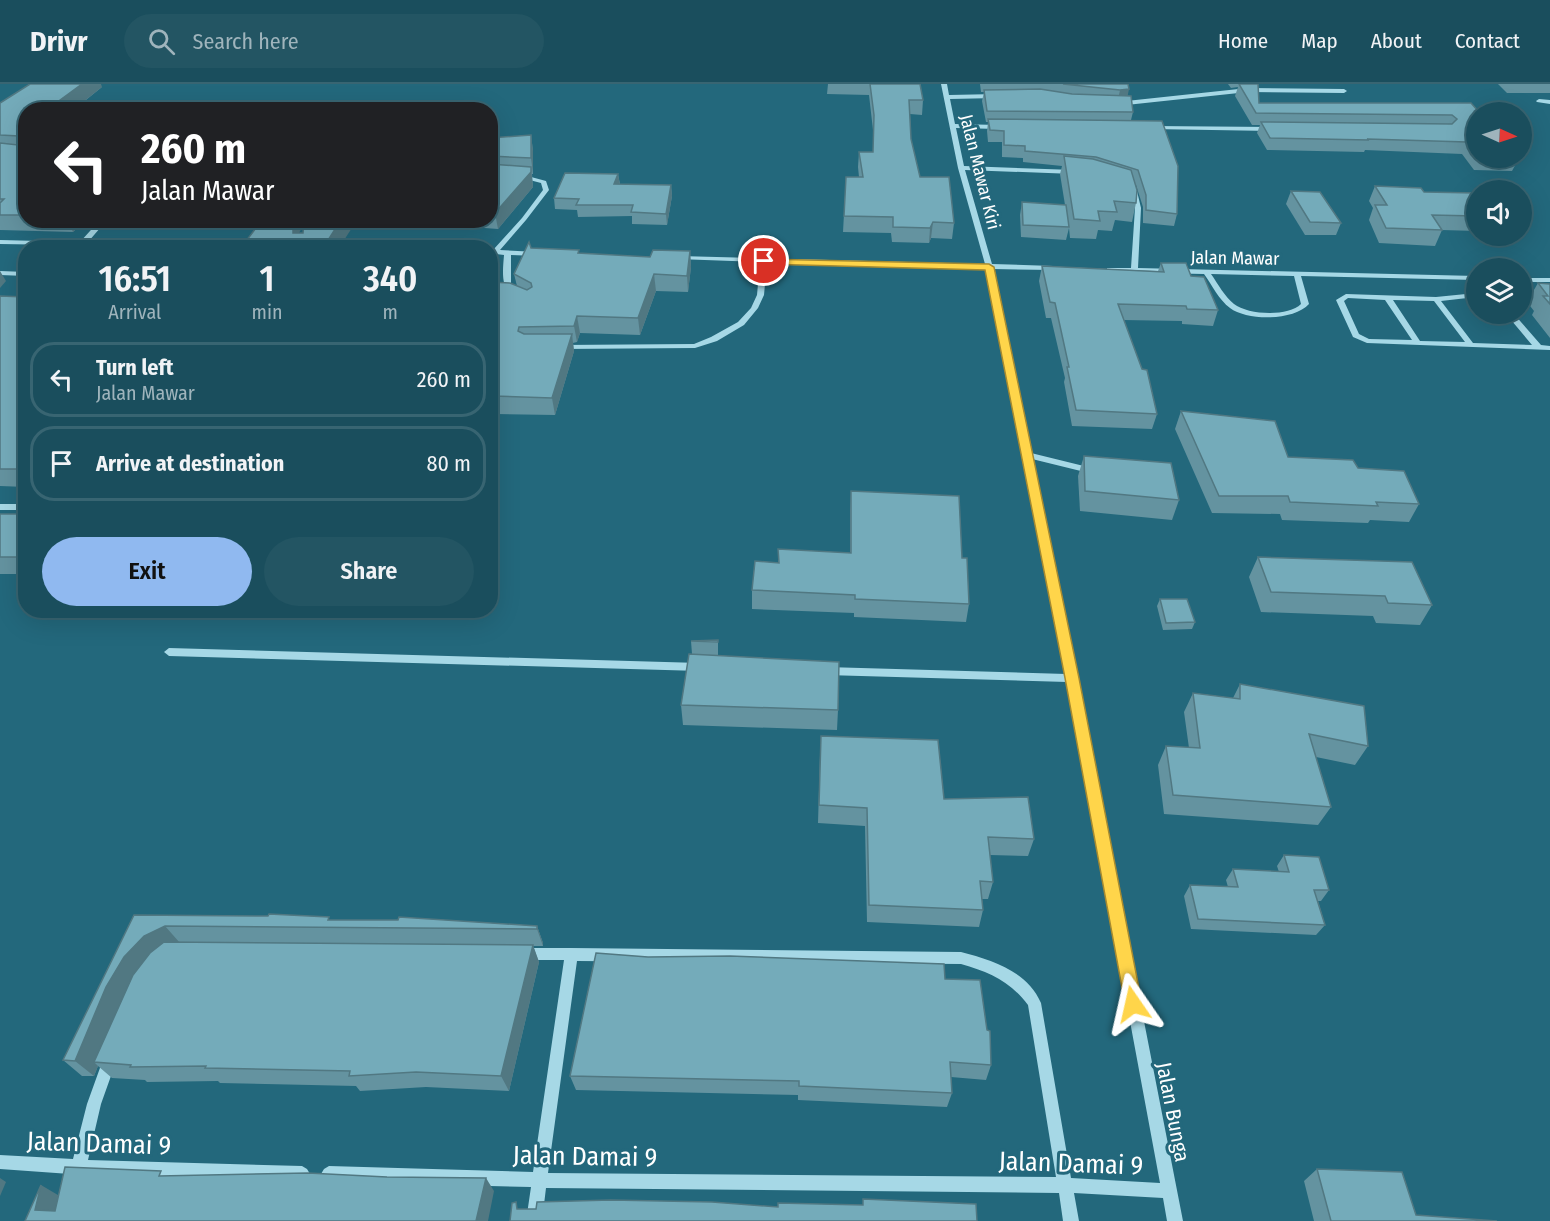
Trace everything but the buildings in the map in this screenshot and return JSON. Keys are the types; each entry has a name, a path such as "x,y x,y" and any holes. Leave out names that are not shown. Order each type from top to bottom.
{"street":[{"name":"Jalan Mawar Kiri","path":"944,84 961,168 989,267"},
{"path":"1106,104 1248,90 1344,91"},
{"path":"947,97 1003,96"},
{"path":"1539,101 1550,102"},
{"path":"952,126 1011,127"},
{"path":"1141,128 1282,130"},
{"path":"961,168 1088,172"},
{"path":"498,247 524,219 546,190 544,182 535,178 508,176"},
{"path":"1127,181 1132,185 1138,208 1134,270"},
{"path":"86,240 97,228"},
{"path":"0,242 18,242"},
{"path":"508,253 507,286 510,292 522,299"},
{"path":"498,254 543,254"},
{"path":"670,258 1067,269"},
{"path":"551,347 695,345 715,340 737,327 751,314 759,298 764,261"},
{"name":"Jalan Bunga","path":"989,267 1072,678 1175,1221"},
{"name":"Jalan Mawar","path":"1100,269 1466,278"},
{"path":"1206,272 1233,307 1257,314 1289,314 1303,309 1305,304 1297,274"},
{"path":"0,273 18,274"},
{"path":"1532,280 1550,280"},
{"path":"1532,294 1550,294"},
{"path":"1466,296 1436,298 1346,296 1340,300 1356,335 1361,339 1550,348"},
{"path":"1387,297 1418,343"},
{"path":"1436,298 1471,345"},
{"path":"1519,324 1539,348"},
{"path":"1026,454 1104,471"},
{"path":"0,507 18,507"},
{"path":"169,652 715,668"},
{"path":"810,670 1072,678"},
{"path":"504,954 961,958 988,965 1010,975 1023,987 1034,1003 1071,1221"},
{"path":"534,1221 571,954"},
{"path":"73,1196 94,1104 114,1051"},
{"name":"Jalan Damai 9","path":"0,1162 78,1167 540,1180 1064,1185 1169,1191"}],"route":[{"path":"764,261 989,267 1072,678 1133,1004"}]}
